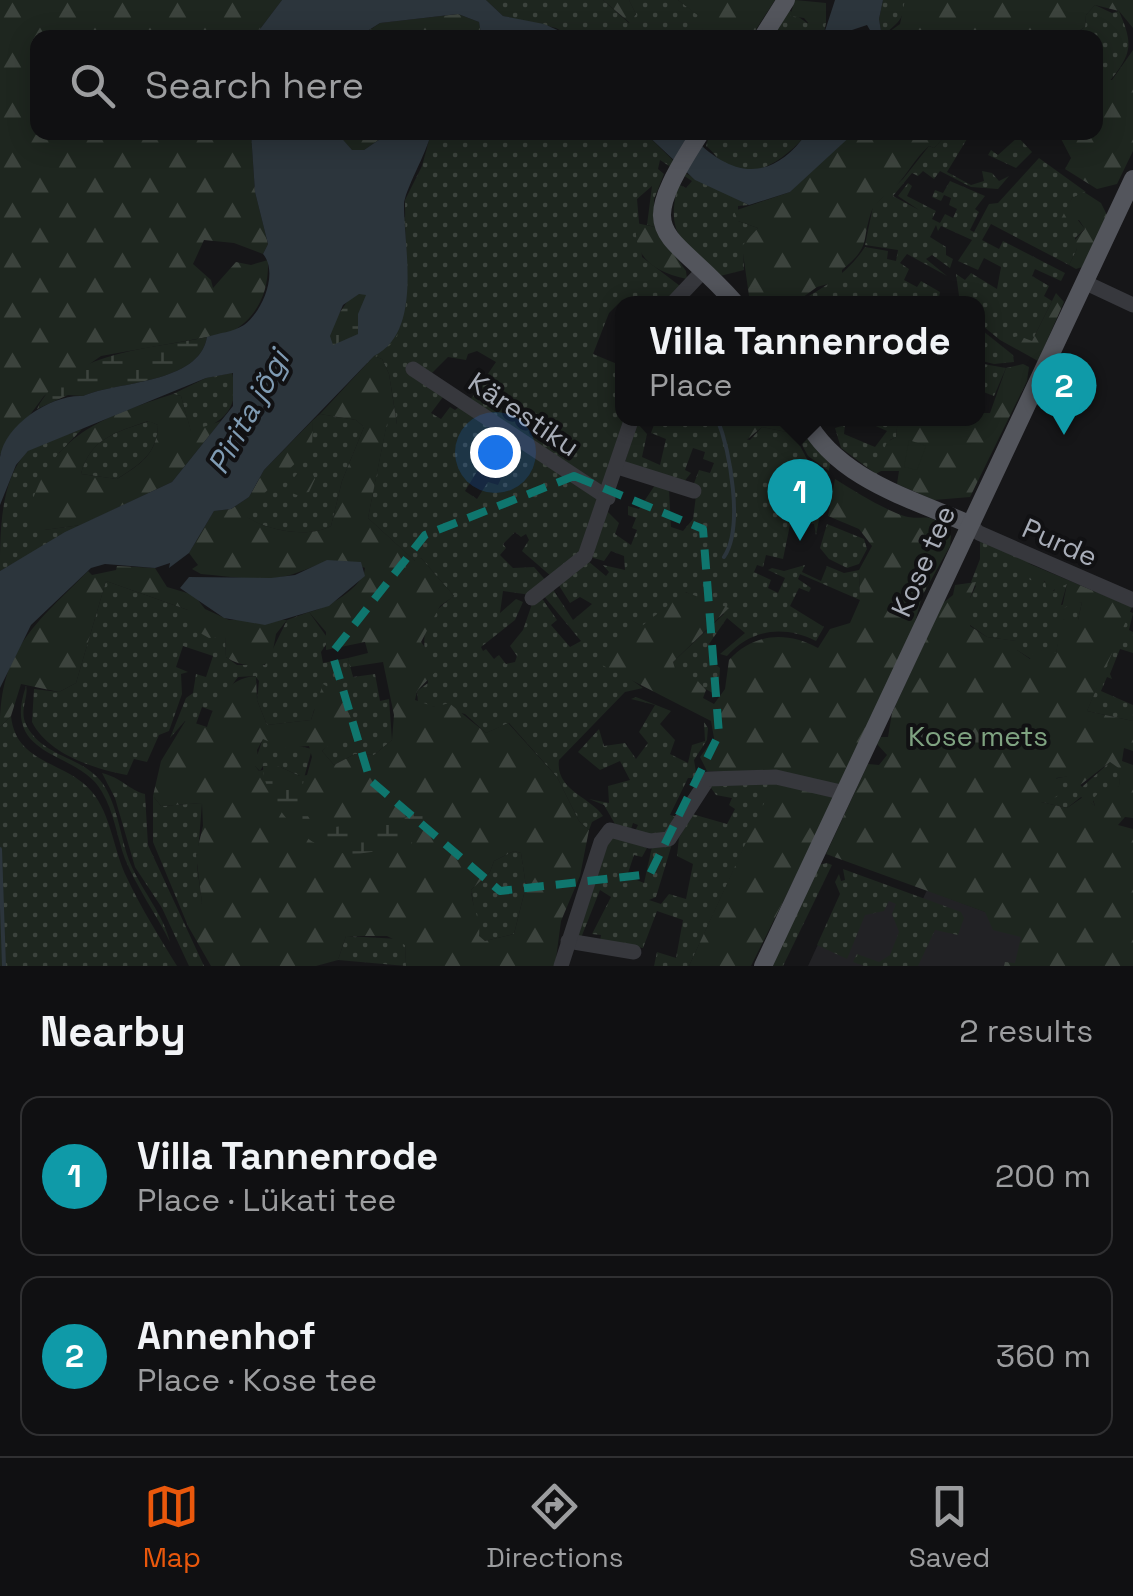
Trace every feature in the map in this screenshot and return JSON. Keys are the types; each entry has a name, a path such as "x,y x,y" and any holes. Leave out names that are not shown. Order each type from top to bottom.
{"main road":[{"path":"767,30 786,0"},
{"path":"695,140 670,179 662,201 664,224 679,251 728,296"},
{"name":"Kose tee","path":"762,966 1133,178"},
{"path":"810,426 823,446 852,470 969,524"}],"street":[{"path":"680,296 702,272"},
{"path":"1084,282 1133,305"},
{"name":"Kärestiku","path":"413,369 608,498"},
{"path":"532,598 582,560 608,498 630,426"},
{"path":"618,467 694,491"},
{"name":"Purde","path":"969,524 979,533 1133,600"},
{"path":"561,966 610,830 656,842 669,838 708,778 776,776 845,793"},
{"path":"568,941 634,952"}],"highlighted area":[{"path":"574,476 703,529 719,734 650,874 500,891 370,780 332,653 425,535"}],"shaded area":[{"path":"848,879 921,903 927,890 1110,959 1107,966 808,966"}],"green space":[{"path":"0,0 282,0 259,30 30,30 30,140 251,140 255,192 268,244 263,254 234,243 204,240 193,264 211,280 213,288 236,262 251,265 268,260 268,272 260,302 240,327 230,333 101,356 44,396 0,455"},
{"path":"486,0 603,0 629,23 636,14 629,0 678,0 701,17 703,30 560,30 503,16"},
{"path":"603,0 629,0 636,14 630,23"},
{"path":"678,0 775,0 756,30 702,30 700,17"},
{"path":"795,0 826,3 826,23 810,25 804,18 790,16"},
{"path":"883,0 905,0 901,18 890,30 881,30"},
{"path":"905,0 1133,0 1133,28 1119,11 1095,5 1080,30 892,30 900,24"},
{"path":"1095,5 1112,13 1119,11 1127,32 1126,55 1109,82 1103,81 1103,30 1081,30 1085,27 1086,15"},
{"path":"789,10 807,23 826,23 824,30 775,30"},
{"path":"458,14 479,22 480,30 370,30 380,23"},
{"path":"1133,50 1133,151 1117,184 1097,189 1065,169 1071,158 1062,140 1103,140 1103,80 1112,80"},
{"path":"343,140 379,140 364,150 351,150"},
{"path":"429,140 652,140 687,174 749,205 738,206 738,221 758,228 743,246 744,270 720,276 687,245 676,227 678,184 686,188 692,181 660,160 658,169 664,174 654,199 655,227 647,225 652,186 637,199 642,257 680,286 672,296 615,296 615,307 593,354 615,363 615,426 626,426 603,487 468,403 496,362 477,351 468,354 466,360 448,357 428,377 443,397 431,413 441,419 450,407 455,410 462,405 500,434 465,491 477,499 488,482 498,485 517,445 601,500 582,556 552,577 522,551 529,540 526,534 521,537 515,532 503,544 506,548 500,555 513,568 534,567 548,583 531,595 503,591 500,613 516,599 523,602 515,620 481,647 483,651 486,649 494,659 499,655 506,664 515,662 517,656 510,646 523,630 533,601 541,597 557,620 551,625 570,647 581,641 543,595 552,588 573,620 592,604 580,597 570,603 558,584 588,561 606,576 609,572 603,565 625,570 624,556 611,551 604,561 590,557 606,510 619,523 615,534 631,545 637,530 632,528 636,518 628,515 628,506 639,509 655,485 669,489 671,527 683,531 693,519 697,488 693,486 699,470 710,473 714,463 703,459 705,452 693,448 685,470 691,473 683,483 625,462 636,426 647,434 642,457 660,465 666,439 651,433 654,426 718,426 723,434 750,440 762,427 787,432 790,427 807,459 828,473 816,535 814,524 791,520 783,559 766,555 763,567 757,565 754,572 771,580 768,588 778,593 785,578 768,570 772,568 784,571 805,565 802,572 821,581 827,566 844,573 859,570 860,600 800,574 798,579 811,588 809,592 799,588 790,606 824,627 816,641 792,633 769,632 747,640 727,656 720,654 745,633 727,618 709,644 715,650 709,659 720,668 718,696 675,672 673,662 724,614 686,592 656,618 619,671 643,688 625,692 559,760 562,779 603,816 592,822 589,830 579,821 557,777 509,723 486,733 465,714 418,703 417,691 428,683 424,645 427,625 454,596 421,558 416,562 368,518 387,422 397,424 389,374 382,359 374,356 406,303 405,200 422,166"},
{"path":"708,140 801,140 773,163 752,171 726,166 706,146"},
{"path":"941,140 966,140 947,172 971,185 984,181 982,171 992,173 999,181 1009,176 998,189 971,187 940,171 934,179 923,171 918,176 912,173 893,196 919,210 898,196 908,183 912,186 907,196 936,211 932,219 940,223 945,214 953,218 957,209 949,205 951,198 944,195 941,201 932,197 935,190 943,193 950,181 985,196 975,209 979,212 970,230 974,232 989,204 998,203 1039,158 1086,192 1072,198 1068,208 1085,229 1075,238 1077,249 1069,265 991,224 982,240 999,249 1003,241 1065,273 1061,281 1035,269 1032,276 1049,286 1044,296 1052,301 1032,341 1000,340 985,328 985,296 959,296 956,274 965,280 971,273 997,289 1001,267 984,258 978,270 958,261 972,240 941,226 938,231 936,225 930,237 946,247 946,255 953,259 950,268 932,255 926,259 947,276 907,254 900,263 909,269 904,280 917,287 921,281 940,292 939,296 808,296 842,273 865,247 888,251 887,259 896,261 898,250 865,245 873,206 903,179 929,146 934,148"},
{"path":"941,140 934,148 929,146 874,207 862,248 842,270 842,280 817,287 805,296 749,296 742,246 758,228 738,221 734,211 790,192 840,141"},
{"path":"1015,140 1021,140 1032,152 1016,168 988,155 991,150 998,155"},
{"path":"1084,192 1101,203 1107,215 1082,267 1076,269 1069,265 1077,249 1073,242 1085,229 1079,220 1069,224 1061,219 1072,198"},
{"path":"406,215 406,299 399,330 391,344 367,363 352,344 315,349"},
{"path":"636,223 655,227 686,271 687,279 648,262 638,246"},
{"path":"1056,293 1064,302 1038,361 1000,340 1019,336 1032,341"},
{"path":"985,333 1013,355 1014,362 985,362"},
{"path":"207,337 201,352 173,372 83,396 68,395 37,409 50,390 89,364"},
{"path":"374,356 382,359 389,374 397,425 387,423 368,518 415,561 421,558 454,596 440,606 421,642 440,667 417,691 415,700 435,707 449,703 486,733 508,723 557,777 579,821 589,830 580,876 561,921 555,966 406,966 405,945 387,936 346,936 338,960 316,966 211,966 188,926 190,916 202,903 196,855 203,826 202,803 161,806 153,796 161,761 186,720 207,727 224,692 237,681 256,676 257,700 267,725 311,720 323,684 343,696 353,724 322,751 334,765 355,754 374,755 392,740 394,715 383,662 350,667 348,658 368,653 365,642 326,650 326,632 309,612 325,607 351,589 365,568 329,562 287,576 265,578 201,574 192,569 198,565 189,553 214,511 231,509 249,497 264,470 313,420 312,447 243,514 286,531 310,532 331,526 342,481 364,427 356,420 320,414","holes":["263,739 283,748 309,746 312,757 307,775 295,777 278,766 259,771 255,766 259,764 257,750","514,851 521,853 526,886 514,934 485,941 479,936 471,890 490,872 494,861"]},
{"path":"985,364 1006,368 994,396 985,393"},
{"path":"1023,364 1029,367 1027,381 970,497 934,500 897,484 899,471 881,471 878,463 887,442 896,437 897,426 985,426 985,413 990,413 1006,368"},
{"path":"232,373 234,395 227,412 213,424 191,432 181,396 173,394 206,378"},
{"path":"173,394 181,396 191,431 221,421 172,482 81,525 44,530 28,516 37,488 64,448 101,422","holes":["148,421 158,425 151,451 125,474 117,479 81,474 91,452 106,438"]},
{"path":"320,414 356,420 364,427 342,481 331,526 310,532 286,531 242,514 311,447 313,420"},
{"path":"149,421 158,425 154,444 133,468 117,479 81,474 98,444"},
{"path":"718,426 790,426 787,432 762,427 744,442 723,434"},
{"path":"792,426 800,426 830,464 829,471 808,456"},
{"path":"845,426 844,434 875,447 887,431 876,426 897,426 881,471 876,474 841,448 835,428"},
{"path":"82,429 59,453 44,530 81,525 0,571 4,506 19,461 35,446"},
{"path":"909,440 926,446 917,470 904,467"},
{"path":"310,468 315,479 309,492 297,495 284,490 300,470"},
{"path":"835,479 893,512 936,521 951,536 950,546 922,596 914,626 847,773 751,966 689,966 778,773 707,771 700,757 714,738 711,721 596,662 685,592 729,608 673,662 676,672 695,678 706,690 703,698 714,704 725,689 729,660 749,644 783,637 818,648 830,629 850,623 860,600 859,570 872,546 859,529 828,516"},
{"path":"827,524 864,539 867,549 859,564 847,568 829,559 820,548"},
{"path":"980,540 1041,566 1017,561 1030,580 1043,580 1054,591 1057,585 1067,584 1061,605 1082,602 1078,620 1073,623 1063,619 1056,654 1038,650 1031,659 1017,650 1016,641 987,637 970,625 970,598 976,586 971,582 980,559"},
{"name":"Kose mets","path":"1018,559 1132,607 1087,711 1133,721 1133,751 1124,748 1122,761 1133,765 1133,818 1125,817 1118,825 1133,829 1133,966 1004,966 1005,962 1015,963 1021,937 993,930 985,912 826,854 868,764 879,765 887,755 877,744 881,737 888,737 892,713 955,585 976,582 970,598 970,626 987,637 1017,641 1017,650 1030,659 1035,649 1056,653 1062,619 1078,620 1082,602 1062,608 1067,584 1047,593 1045,581 1030,580 1016,564","holes":["1110,762 1120,769 1119,786 1101,790 1093,799 1095,806 1083,797 1067,808 1041,802 1041,796 1050,800 1064,792 1056,778 1071,776 1075,789"]},
{"path":"117,566 155,568 167,587 194,595 205,609 229,620 287,620 276,634 271,661 254,666 231,660 226,657 225,636 209,638 193,629 188,610 106,581 76,683 59,692 21,684 11,716 0,727 7,677 25,639 88,571 92,575 116,570"},
{"path":"106,581 188,610 225,635 226,657 237,665 265,665 287,620 309,612 329,640 321,652 323,663 348,658 353,677 375,674 380,701 389,699 392,740 374,755 355,754 334,765 322,751 345,729 339,695 335,692 314,710 311,720 267,725 257,700 259,681 255,676 238,677 213,711 202,707 196,724 185,721 170,738 186,698 193,693 196,674 206,677 213,656 183,646 176,667 188,672 181,674 182,694 169,731 159,735 147,762 134,759 127,775 100,769 60,751 32,722 34,689 59,692 76,683"},
{"path":"1128,611 1133,613 1129,630 1133,632 1133,653 1120,649 1110,674 1112,679 1107,677 1101,691 1133,705 1133,721 1087,711"},
{"path":"26,686 24,717 32,734 51,750 95,774 103,784 131,865 170,942 130,870 102,792 91,778 33,741 24,728 21,710"},
{"path":"636,697 671,711 660,724 675,740 670,754 688,763 692,745 705,741 704,722 708,728 707,740 694,760 697,778 688,778 670,815 682,818 666,837 635,831 638,825 633,823 631,829 615,824 604,805 589,799 609,803 608,786 630,780 620,761 600,770 578,752 599,729 604,746 625,743 636,759 648,743 639,732 655,705 631,699"},
{"path":"11,716 22,744 82,782 98,801 127,878 177,966 0,966 0,727"},
{"path":"263,738 312,749 304,778 278,766 263,766 260,771 254,765"},
{"path":"1110,762 1121,769 1119,786 1093,801 1095,806 1081,797 1067,808 1041,802 1041,796 1061,793 1054,779 1072,775 1082,787"},
{"path":"263,766 278,766 304,778 300,802 312,823 327,828 390,820 395,826 421,806 426,811 424,826 411,844 359,853 329,850 289,822 270,794"},
{"path":"102,773 145,794 148,845 204,966 189,966 162,908 135,867 115,798"},
{"path":"776,779 689,966 654,966 657,952 676,958 683,920 657,911 643,948 574,939 608,834 647,848 642,857 634,855 627,876 644,883 652,847 672,844 656,897 649,900 661,904 669,894 686,899 693,864 677,856 679,838 692,814 727,824 735,809 729,805 732,798 716,795 709,785","holes":["600,890 611,897 592,934 601,935 600,941 581,938"]},
{"path":"153,796 161,806 202,803 197,866 202,903 188,926 153,842"},
{"path":"514,851 521,853 526,886 514,934 485,941 479,937 471,890 490,872 494,861"},
{"path":"818,865 832,865 783,966 770,966"},
{"path":"843,869 961,912 964,918 958,935 935,930 918,966 864,966 853,962 857,954 879,962 890,955 899,932 892,914 896,904 889,901 884,911 865,915 847,959 817,945 840,894 835,882 839,874 841,881 845,880"},
{"path":"346,936 399,939 405,945 406,966 338,960"}],"water":[{"path":"282,0 486,0 503,16 557,30 480,30 479,22 458,14 380,23 369,30 259,30"},
{"path":"835,0 883,0 881,30 870,30 867,25 852,30 825,30"},
{"name":"Pirita jõgi","path":"251,140 343,140 352,150 364,150 379,140 429,140 405,199 405,309 389,344 264,470 249,497 231,509 214,511 189,553 169,568 170,563 155,568 105,564 91,568 31,625 0,688 0,571 65,532 172,482 233,406 233,373 206,378 28,451 16,465 0,505 0,457 11,433 32,413 58,400 173,372 201,352 207,337 244,325 266,292 269,271 263,254 268,244 255,192","holes":["359,294 366,295 358,314 358,334 333,345 330,336 343,305"]},
{"path":"652,140 696,140 720,159 750,169 779,161 801,140 846,140 790,192 749,205 695,180"},
{"path":"327,560 361,562 365,576 329,606 265,625 224,618 180,588 189,577 271,578 295,575"}],"waterway":[{"path":"719,426 730,469 734,509 730,544 724,557"},
{"path":"0,849 4,966"}],"place":[{"name":"Annenhof","path":"1064,435"},
{"name":"Villa Tannenrode","path":"800,541"}]}
